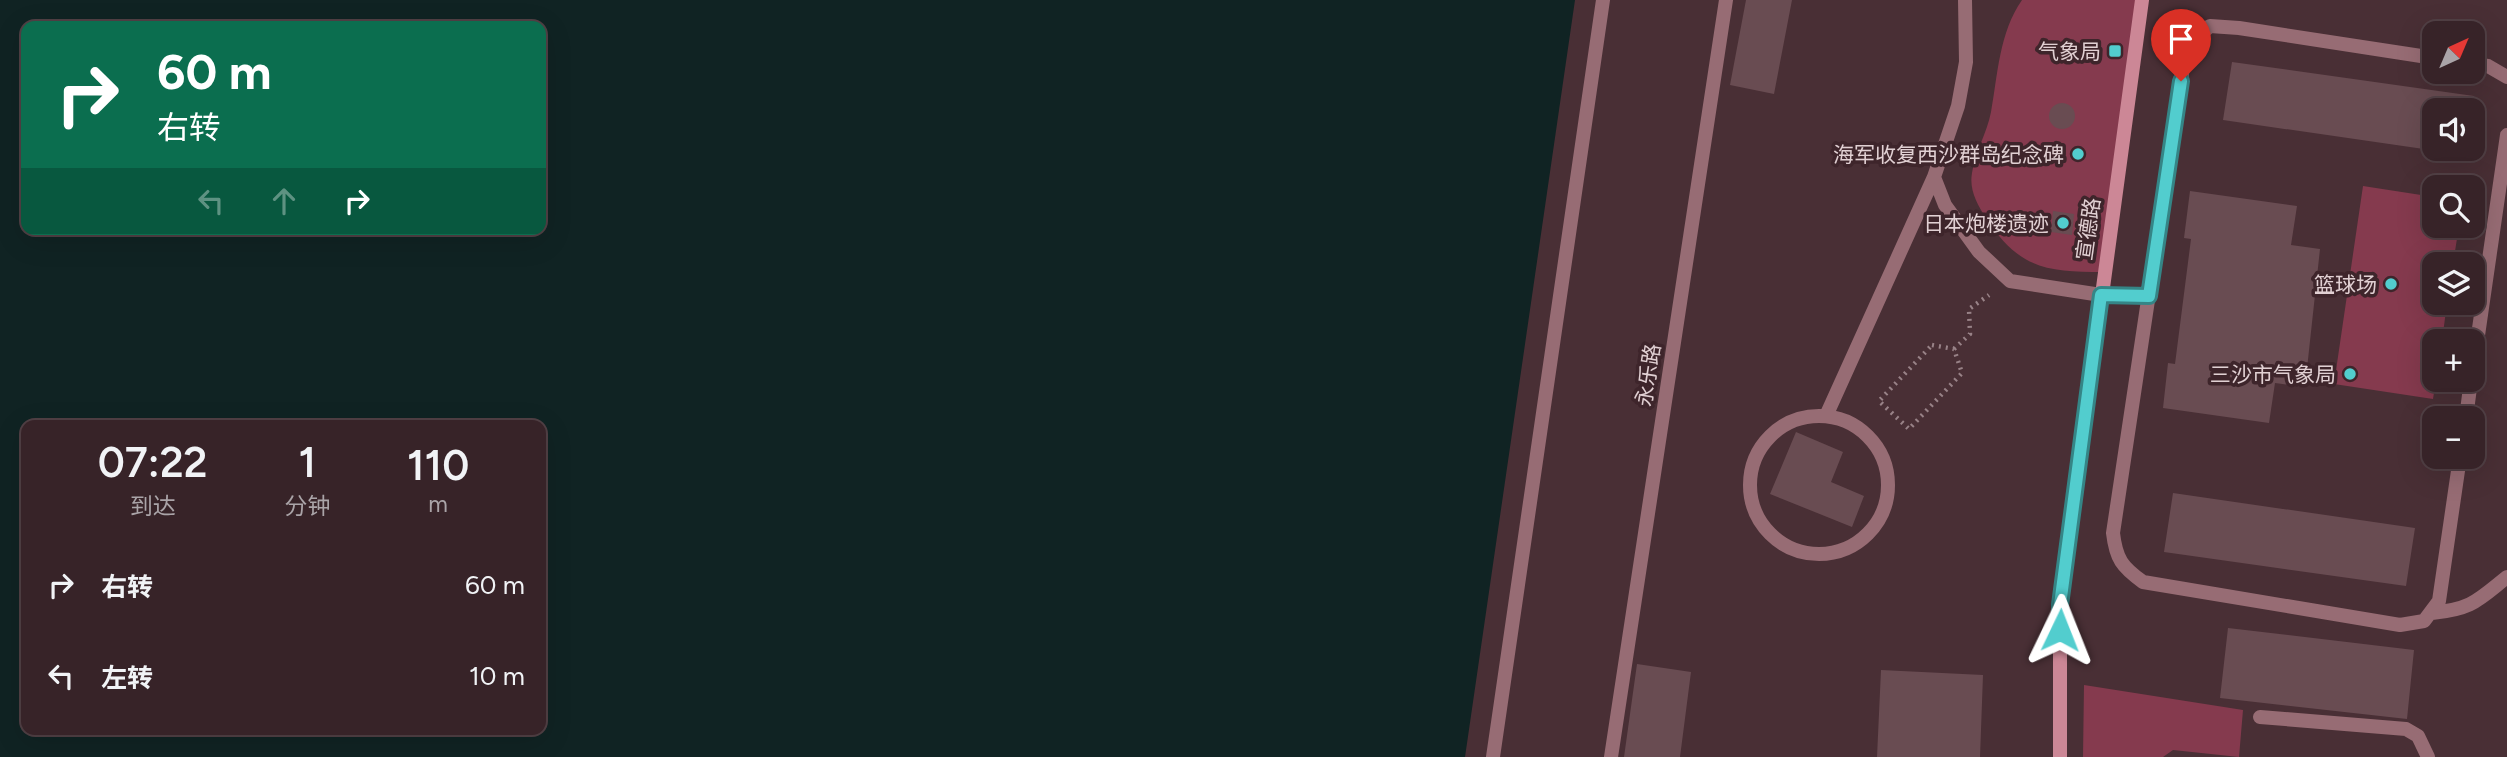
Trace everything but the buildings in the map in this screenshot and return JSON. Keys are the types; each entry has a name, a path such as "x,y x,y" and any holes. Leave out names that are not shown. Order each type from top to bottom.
{"street":[{"path":"1493,757 1602,0"},
{"name":"永乐路","path":"1611,757 1726,0"},
{"path":"1826,416 1934,177 1958,106 1966,62 1965,0"},
{"name":"宣德路","path":"2060,757 2060,605 2142,0"},
{"path":"2422,56 2239,28 2210,26 2193,40 2185,54 2113,533 2115,550 2125,569 2143,582 2400,625 2424,621 2439,600 2458,469"},
{"path":"2485,66 2507,77"},
{"path":"2479,329 2507,135"},
{"path":"1934,177 1945,205 1979,252 2010,281 2101,295 2149,296"},
{"path":"1826,416 1847,422 1866,433 1879,451 1887,471 1888,493 1883,514 1871,533 1853,546 1833,554 1811,555 1790,549 1772,537 1759,520 1751,499 1749,478 1755,457 1767,438 1784,425 1804,417 1826,416"},
{"path":"2432,613 2473,605 2507,577"},
{"path":"2260,717 2406,729 2418,736 2428,757"}],"path":[{"path":"1954,349 1970,334 1969,309 2010,281"},
{"path":"1932,345 1954,349 1962,373 1909,429 1879,401 1932,345"}],"shaded area":[{"path":"2022,0 2142,0 2104,272 2066,271 2036,264 2023,257 1998,235 1974,197 1971,179 1989,120 2004,40"},
{"name":"篮球场","path":"2363,186 2422,195 2422,238 2457,238 2455,252 2422,252 2422,315 2445,315 2444,329 2422,329 2422,392 2434,392 2433,399 2334,384"},
{"path":"2084,685 2243,710 2239,757 2173,750 2163,757 2083,757"}],"water":[{"path":"0,0 1575,0 1465,757 0,757"}],"place":[{"name":"气象局","path":"2115,51"},
{"name":"海军收复西沙群岛纪念碑","path":"2078,154"},
{"name":"日本炮楼遗迹","path":"2063,223"},
{"name":"篮球场","path":"2391,284"},
{"name":"三沙市气象局","path":"2350,374"}],"route":[{"path":"2060,630 2060,605 2101,295 2149,296 2181,81"}]}
